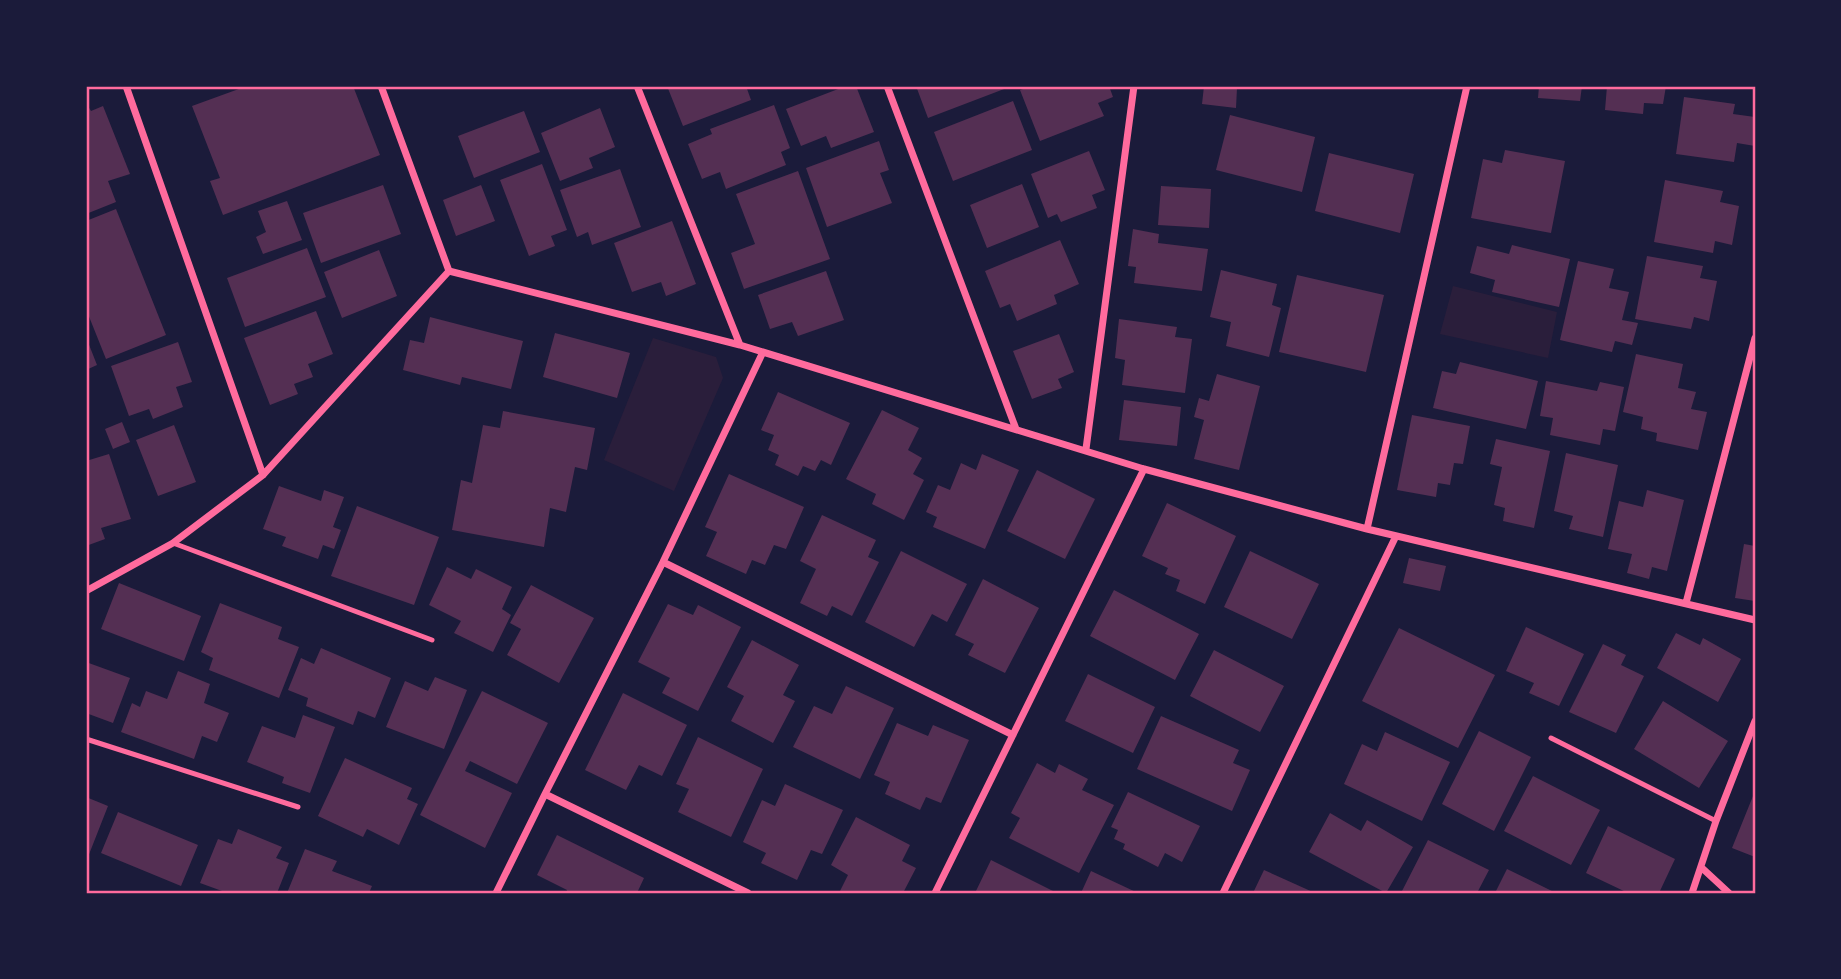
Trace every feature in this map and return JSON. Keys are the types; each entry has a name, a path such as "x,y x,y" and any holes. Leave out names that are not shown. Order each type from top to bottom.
{"street":[{"path":"126,86 263,475"},
{"path":"381,86 449,271"},
{"path":"637,86 740,345"},
{"path":"887,86 1016,429"},
{"path":"1086,449 1134,86"},
{"path":"1367,529 1467,86"},
{"path":"86,591 173,544 263,475 449,271"},
{"path":"449,271 740,345 762,354 1086,449 1144,469 1367,529 1755,620"},
{"path":"1686,603 1755,338"},
{"path":"496,893 663,562 762,354"},
{"path":"935,893 1144,469"},
{"path":"1223,893 1396,536"},
{"path":"663,562 1013,735"},
{"path":"1692,893 1716,821 1755,721"},
{"path":"545,794 748,893"},
{"path":"1702,868 1729,893"}],"lane":[{"path":"173,544 432,640"},
{"path":"86,738 298,807"},
{"path":"1551,738 1716,821"}],"shaded area":[{"path":"1453,286 1557,312 1548,358 1440,334"},
{"path":"653,338 716,357 723,378 674,491 604,460"}],"building":[{"path":"247,86 353,86 380,155 223,215 210,181 220,178 192,106"},
{"path":"667,86 746,86 751,100 683,126"},
{"path":"846,86 856,86 874,132 831,148 826,136 801,146 786,109"},
{"path":"916,86 1012,86 928,118"},
{"path":"1032,86 1109,86 1113,97 1098,103 1104,116 1040,141 1020,90"},
{"path":"1204,86 1237,88 1236,108 1202,104"},
{"path":"1539,86 1582,86 1580,101 1538,98"},
{"path":"1607,86 1666,86 1663,104 1644,103 1643,114 1605,110"},
{"path":"1684,97 1735,104 1733,114 1755,117 1755,146 1737,143 1734,162 1676,154"},
{"path":"1013,101 1032,150 953,181 934,132"},
{"path":"86,103 91,111 103,106 130,174 108,181 116,202 86,214"},
{"path":"774,105 790,148 781,152 786,165 726,189 720,172 702,179 688,144 712,134 710,129"},
{"path":"600,108 615,147 589,158 593,168 560,181 541,133"},
{"path":"524,111 540,152 474,178 458,136"},
{"path":"1230,115 1315,137 1302,192 1216,170"},
{"path":"879,141 889,170 880,173 892,203 827,227 806,168"},
{"path":"1505,150 1565,161 1551,233 1471,218 1483,159 1502,163"},
{"path":"1089,151 1105,190 1092,195 1097,208 1061,222 1057,214 1048,218 1031,174"},
{"path":"1329,153 1414,174 1400,233 1315,211"},
{"path":"542,164 567,230 551,236 555,246 529,256 500,180"},
{"path":"620,169 641,227 592,245 588,232 577,237 560,190"},
{"path":"798,171 830,259 744,289 731,253 755,244 736,194"},
{"path":"1665,180 1723,191 1720,202 1739,206 1732,245 1715,241 1713,253 1654,242"},
{"path":"1022,184 1039,227 987,248 970,205"},
{"path":"383,185 401,234 321,263 303,213"},
{"path":"481,185 495,221 456,236 443,200"},
{"path":"1161,186 1211,189 1209,228 1158,225"},
{"path":"287,201 302,240 263,254 256,237 266,232 258,211"},
{"path":"116,209 166,335 106,359 86,309 86,221"},
{"path":"672,221 696,284 666,296 661,282 632,292 614,243"},
{"path":"1133,229 1159,234 1158,243 1208,249 1202,291 1134,283 1136,267 1128,266"},
{"path":"1060,240 1079,284 1054,295 1057,304 1017,321 1010,304 1000,308 985,271"},
{"path":"1512,245 1570,259 1559,307 1492,292 1495,280 1470,273 1477,246 1509,254"},
{"path":"307,248 326,297 245,327 227,278"},
{"path":"379,250 397,296 342,318 324,272"},
{"path":"1647,256 1703,266 1700,278 1717,281 1709,321 1694,317 1691,329 1635,319"},
{"path":"1578,261 1614,269 1609,288 1629,292 1622,320 1638,323 1632,345 1615,341 1612,352 1560,340"},
{"path":"1221,270 1277,284 1272,305 1281,308 1269,357 1226,346 1231,322 1210,317"},
{"path":"826,271 844,320 798,336 792,322 770,329 758,295"},
{"path":"1297,275 1384,295 1366,372 1279,352"},
{"path":"316,311 333,354 308,364 313,377 294,384 298,394 270,405 244,338"},
{"path":"430,317 523,341 511,389 462,377 460,385 403,370 410,340 424,343"},
{"path":"1119,319 1177,327 1175,337 1192,339 1185,393 1122,385 1125,360 1115,358"},
{"path":"555,333 630,353 617,398 543,377"},
{"path":"1059,334 1074,372 1058,379 1062,388 1032,399 1013,351"},
{"path":"86,337 97,365 86,370"},
{"path":"178,342 192,382 176,387 183,407 153,419 149,409 129,416 111,366"},
{"path":"1636,354 1683,364 1678,388 1696,392 1691,409 1707,412 1698,450 1656,441 1657,433 1641,429 1643,417 1623,412"},
{"path":"1460,362 1538,381 1526,429 1433,408 1442,371 1456,374"},
{"path":"1217,374 1260,386 1239,470 1194,459 1204,420 1194,417 1199,398 1209,401"},
{"path":"1546,381 1597,391 1600,382 1624,387 1615,431 1603,429 1600,445 1550,435 1553,418 1540,416"},
{"path":"778,392 850,423 831,465 821,460 815,471 803,466 798,476 775,465 779,455 768,450 774,435 761,430"},
{"path":"1124,400 1181,407 1177,446 1119,440"},
{"path":"882,410 919,428 908,450 922,458 913,474 924,480 904,520 872,504 876,494 846,479"},
{"path":"503,411 595,428 587,470 575,467 566,512 550,508 544,547 452,530 461,480 472,483 483,425 500,428"},
{"path":"1412,415 1470,426 1463,464 1454,463 1450,485 1438,483 1436,497 1397,490"},
{"path":"122,422 130,442 113,449 105,429"},
{"path":"174,425 196,482 158,496 136,440"},
{"path":"1496,439 1550,451 1534,528 1503,521 1505,508 1494,505 1502,467 1490,464"},
{"path":"1566,453 1618,465 1603,537 1569,529 1573,516 1554,511"},
{"path":"109,454 131,519 101,528 105,539 86,546 86,461"},
{"path":"982,454 1019,470 985,549 933,527 937,517 926,512 938,485 950,490 961,463 976,470"},
{"path":"1037,470 1095,499 1065,559 1007,531"},
{"path":"729,474 804,507 786,549 774,545 765,565 752,560 746,574 706,556 717,532 705,527"},
{"path":"279,486 321,501 324,490 344,497 333,527 341,530 334,549 323,545 318,559 282,546 286,537 263,529"},
{"path":"1647,490 1684,500 1667,571 1652,567 1649,579 1627,573 1632,554 1608,549 1619,501 1643,507"},
{"path":"1167,503 1236,536 1205,604 1176,591 1180,580 1165,574 1168,568 1142,556"},
{"path":"357,506 439,537 414,605 331,576"},
{"path":"822,515 876,540 868,557 879,562 852,616 832,606 827,616 800,603 816,569 800,561"},
{"path":"1744,544 1755,546 1755,601 1735,598"},
{"path":"901,551 967,584 947,622 932,614 914,647 865,622"},
{"path":"1250,551 1319,584 1292,639 1224,607"},
{"path":"1409,558 1446,566 1440,591 1403,583"},
{"path":"447,567 471,579 476,569 512,587 502,609 511,615 493,652 454,633 461,621 429,605"},
{"path":"983,579 1039,608 1005,673 968,655 974,644 955,635"},
{"path":"119,583 201,616 184,661 101,629"},
{"path":"531,585 594,618 559,683 507,655 521,629 510,623"},
{"path":"1114,590 1199,634 1175,680 1090,636"},
{"path":"220,603 282,627 278,639 299,647 279,698 209,670 213,658 201,652"},
{"path":"668,604 693,615 698,605 741,627 698,711 662,693 670,678 638,662"},
{"path":"1526,627 1584,654 1559,706 1529,693 1534,683 1506,671"},
{"path":"1399,628 1495,675 1458,748 1362,701"},
{"path":"1676,633 1700,645 1703,638 1741,659 1718,702 1657,668"},
{"path":"752,640 799,665 783,695 795,701 773,743 731,721 744,696 727,687"},
{"path":"1603,644 1626,655 1621,665 1644,676 1616,733 1569,712"},
{"path":"321,648 391,678 375,718 358,711 353,725 306,706 308,698 288,690 301,658 314,664"},
{"path":"1214,650 1284,686 1260,732 1190,696"},
{"path":"86,662 130,678 113,723 86,713 89,702 86,701"},
{"path":"178,671 210,684 204,703 229,713 217,742 202,736 194,759 121,732 132,703 140,707 146,691 167,699"},
{"path":"1088,674 1155,707 1133,753 1065,721"},
{"path":"435,677 467,690 444,749 386,727 405,681 428,691"},
{"path":"846,686 894,708 860,779 793,747 814,706 832,714"},
{"path":"482,691 548,723 517,784 470,761 465,771 512,793 485,848 420,815"},
{"path":"623,693 687,725 662,776 639,765 626,790 585,770"},
{"path":"1663,701 1728,741 1699,788 1634,749"},
{"path":"303,715 335,727 310,793 282,783 284,777 247,762 262,726 295,738"},
{"path":"1161,716 1239,750 1233,763 1250,770 1232,811 1137,769"},
{"path":"897,723 928,736 933,725 969,740 941,803 926,797 920,810 885,794 890,782 874,775"},
{"path":"1479,731 1531,757 1494,831 1442,804"},
{"path":"1385,732 1450,762 1422,821 1344,784 1362,744 1377,751"},
{"path":"698,737 763,769 731,837 678,812 689,789 676,784"},
{"path":"345,758 412,788 407,799 418,804 399,845 367,829 363,837 318,816"},
{"path":"1037,763 1055,773 1059,764 1088,779 1082,790 1114,805 1079,873 1009,838 1020,818 1011,813"},
{"path":"1533,776 1600,810 1571,865 1504,831"},
{"path":"785,784 843,810 822,854 811,850 797,880 761,863 766,853 743,842 762,800 775,806"},
{"path":"1128,792 1200,826 1182,862 1165,853 1158,867 1123,849 1125,844 1114,839 1118,830 1111,827"},
{"path":"1753,796 1755,797 1755,857 1732,848"},
{"path":"86,797 108,806 86,862"},
{"path":"118,812 198,845 181,886 101,853"},
{"path":"1330,813 1361,831 1367,820 1413,847 1386,893 1309,852"},
{"path":"856,817 910,845 902,861 916,868 903,893 839,893 848,875 831,865"},
{"path":"1608,826 1675,859 1659,893 1628,893 1586,873"},
{"path":"238,829 282,847 276,858 289,863 277,893 221,893 222,891 200,883 218,839 232,844"},
{"path":"557,835 644,878 637,893 566,893 567,890 537,875"},
{"path":"1428,840 1489,870 1477,893 1401,893"},
{"path":"305,849 337,861 332,871 372,886 369,893 287,893"},
{"path":"991,860 1057,893 975,893"},
{"path":"1507,869 1556,893 1495,893"},
{"path":"1264,870 1315,893 1253,893"},
{"path":"1091,871 1138,893 1081,893"}]}
